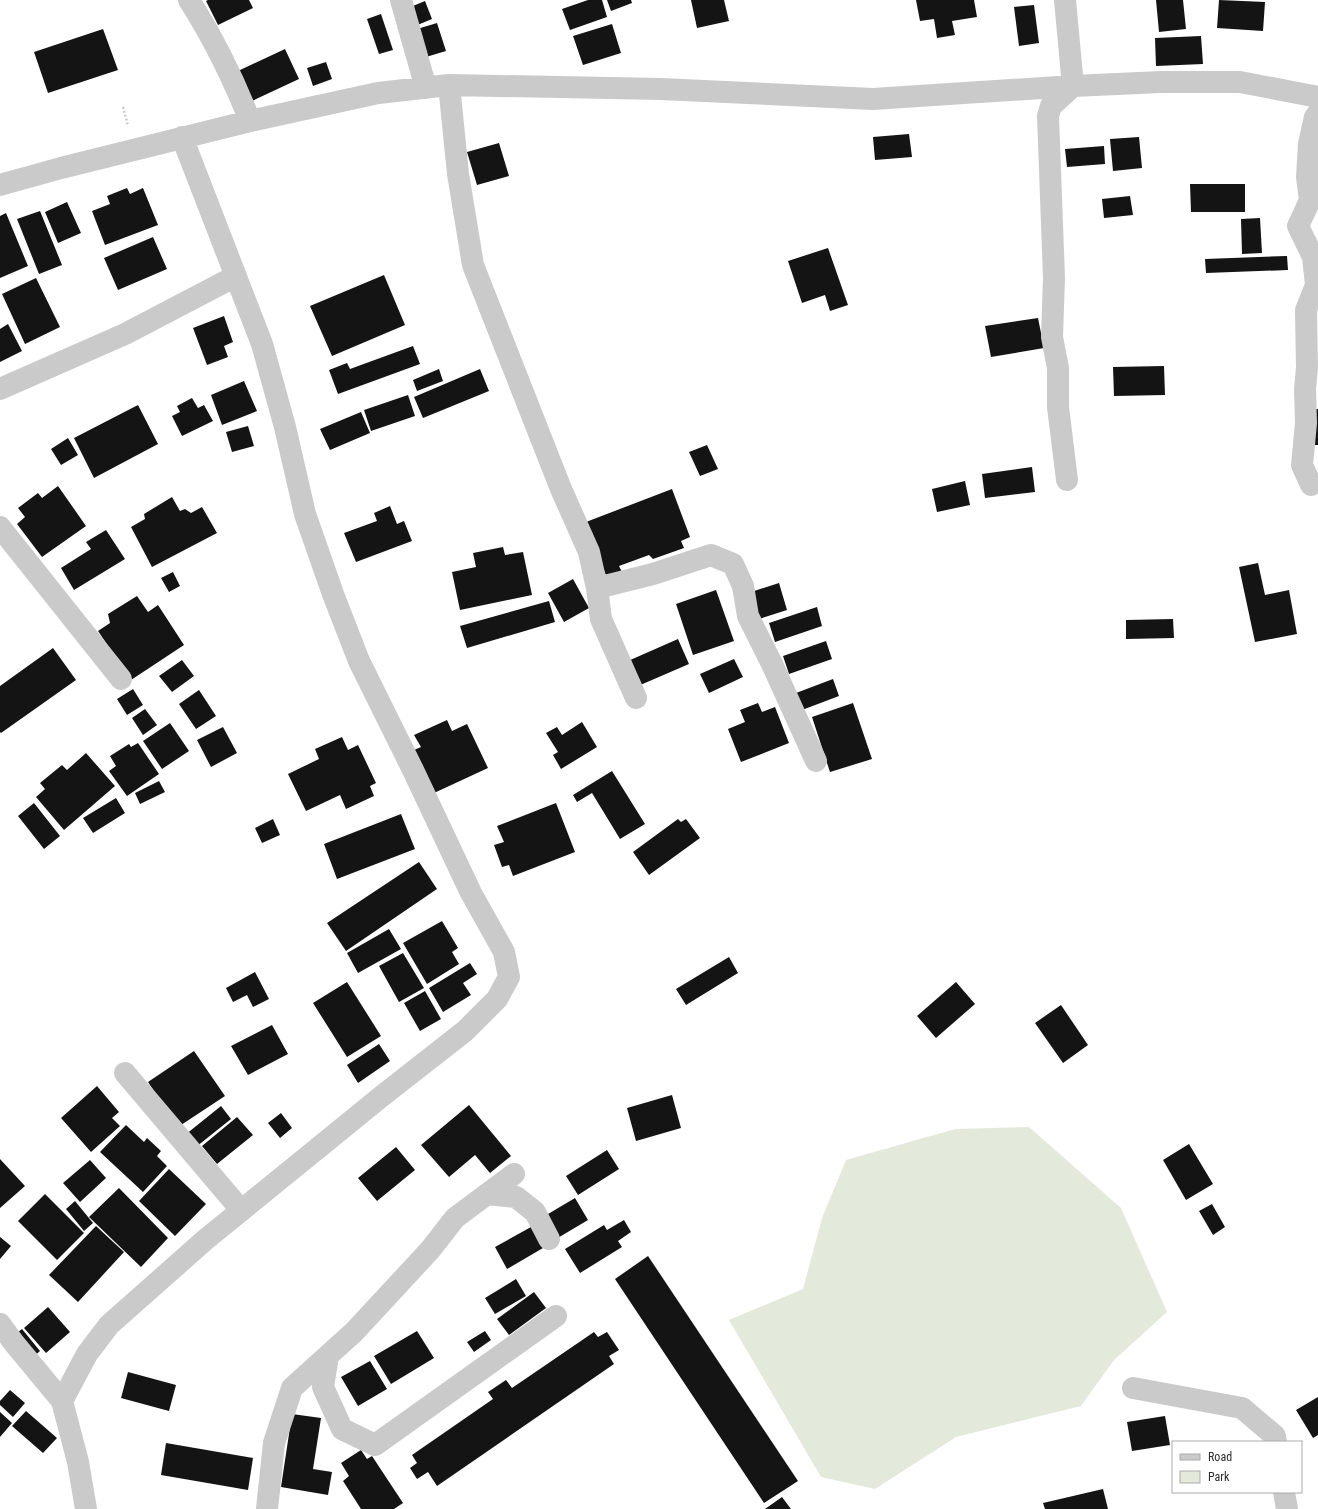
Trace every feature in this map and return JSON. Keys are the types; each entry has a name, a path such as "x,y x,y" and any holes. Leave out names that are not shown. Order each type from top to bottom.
{"street":[{"path":"189,0 208,29 235,83 250,121"},
{"path":"401,0 426,88"},
{"path":"1065,0 1073,86"},
{"path":"0,185 182,137 250,121 378,93 449,85 661,90 873,99 1073,86 1161,82 1240,82 1318,97"},
{"path":"449,85 458,174 473,265 540,437 589,552 597,588 601,619 636,698"},
{"path":"1067,480 1058,407 1058,368 1052,337 1054,278 1048,116 1051,106 1073,86"},
{"path":"1311,485 1302,465 1306,423 1306,310 1316,285 1312,257 1298,226 1310,200 1307,177 1308,144 1318,113"},
{"path":"62,1401 87,1354 109,1326 205,1240 241,1210 465,1031 498,999 509,977 504,952 471,893 414,770 359,661 336,602 304,514 285,427 262,344 182,137"},
{"path":"0,389 125,334 236,276"},
{"path":"0,527 121,678"},
{"path":"597,588 653,574 712,555 732,564 743,586 748,616 772,664 816,761"},
{"path":"125,1073 241,1210"},
{"path":"267,1509 274,1443 292,1388 354,1332 430,1250 455,1218 514,1174"},
{"path":"487,1194 516,1197 535,1212 549,1239"},
{"path":"328,1356 323,1387 342,1429 375,1445 556,1316"},
{"path":"0,1324 62,1401 78,1462 86,1509"},
{"path":"1133,1388 1242,1408 1275,1436 1276,1441"},
{"path":"1284,1493 1287,1509"}],"green space":[{"path":"1029,1127 1121,1208 1167,1312 1114,1360 1081,1406 956,1437 875,1489 821,1477 729,1320 803,1289 822,1218 846,1160 955,1129"}],"building":[{"path":"249,0 253,8 218,25 206,1"},
{"path":"588,0 602,0 607,17 570,30 562,9"},
{"path":"607,0 631,0 632,3 611,11"},
{"path":"691,0 724,0 729,21 697,28"},
{"path":"916,0 974,0 977,17 952,21 955,35 937,38 934,19 920,21"},
{"path":"1156,0 1183,0 1186,29 1159,32"},
{"path":"1219,0 1265,2 1263,31 1217,28"},
{"path":"425,1 432,19 415,26 408,8"},
{"path":"1034,5 1039,43 1019,46 1014,7"},
{"path":"381,14 393,50 379,54 367,19"},
{"path":"437,23 446,51 426,57 417,29"},
{"path":"612,24 621,53 583,65 573,36"},
{"path":"103,29 118,70 48,93 34,52"},
{"path":"1201,36 1203,64 1156,66 1155,38"},
{"path":"285,49 299,79 252,101 238,71"},
{"path":"326,62 332,79 313,86 307,68"},
{"path":"909,134 912,157 875,160 873,137"},
{"path":"1139,137 1142,168 1113,171 1110,139"},
{"path":"499,143 509,176 477,185 467,152"},
{"path":"1104,146 1105,164 1067,167 1065,149"},
{"path":"1190,184 1245,184 1245,212 1191,212"},
{"path":"127,188 130,194 143,188 158,225 105,245 92,211 110,204 107,196"},
{"path":"1130,196 1133,215 1104,218 1102,199"},
{"path":"67,202 81,233 58,243 45,212"},
{"path":"40,211 62,265 39,274 17,219"},
{"path":"6,213 28,266 0,278 0,216"},
{"path":"1260,218 1262,253 1242,254 1241,219"},
{"path":"153,237 167,269 118,290 104,258"},
{"path":"828,248 848,305 830,311 825,295 802,303 788,261"},
{"path":"1287,256 1288,270 1206,273 1205,259"},
{"path":"384,275 405,325 332,356 310,306"},
{"path":"36,278 60,327 25,344 2,294"},
{"path":"224,316 233,342 224,346 228,357 207,365 193,328"},
{"path":"1038,318 1044,348 991,357 985,326"},
{"path":"8,324 22,351 0,362 0,329"},
{"path":"413,346 420,364 338,394 329,370 347,363 350,369"},
{"path":"1164,366 1165,395 1114,396 1113,367"},
{"path":"439,369 443,381 417,391 413,380"},
{"path":"480,369 489,391 423,418 414,397"},
{"path":"244,381 257,411 222,425 211,395"},
{"path":"408,395 415,416 371,431 364,410"},
{"path":"192,398 198,408 204,405 213,421 182,436 172,416 180,412 177,406"},
{"path":"138,405 158,444 94,478 74,438"},
{"path":"1315,409 1318,409 1318,445 1314,445"},
{"path":"361,412 370,433 330,450 320,429"},
{"path":"248,426 254,446 232,452 226,432"},
{"path":"68,438 78,455 61,465 51,449"},
{"path":"707,445 718,469 700,476 689,452"},
{"path":"1032,467 1035,492 985,498 982,474"},
{"path":"965,481 970,505 937,512 932,489"},
{"path":"58,486 86,526 42,557 17,524 25,517 18,508 38,493 42,498"},
{"path":"672,489 690,537 681,541 684,548 653,559 649,555 619,566 622,572 607,578 586,522"},
{"path":"172,497 180,511 185,509 191,513 202,507 217,533 152,567 131,527 145,519 144,514"},
{"path":"390,506 397,524 404,521 412,541 356,562 344,533 377,521 374,513"},
{"path":"106,530 125,559 74,590 61,568 91,549 86,542"},
{"path":"503,547 505,555 523,552 532,595 460,610 452,572 476,567 473,553"},
{"path":"1258,563 1265,595 1289,590 1297,634 1255,642 1239,567"},
{"path":"173,572 180,586 169,592 161,578"},
{"path":"573,579 589,608 564,622 548,593"},
{"path":"779,583 787,610 756,620 748,593"},
{"path":"716,590 734,641 693,655 676,604"},
{"path":"137,596 148,612 158,605 184,645 131,680 98,631 110,623 108,614"},
{"path":"549,601 555,622 467,648 460,626"},
{"path":"817,607 822,626 775,642 769,623"},
{"path":"1173,619 1174,638 1126,639 1126,620"},
{"path":"678,639 689,664 638,686 628,661"},
{"path":"826,641 832,659 789,674 783,656"},
{"path":"53,648 76,680 1,733 0,686"},
{"path":"734,659 743,677 709,693 700,674"},
{"path":"182,660 194,676 172,692 159,676"},
{"path":"833,679 839,696 802,710 796,693"},
{"path":"133,689 143,705 127,715 117,699"},
{"path":"199,690 216,716 196,729 179,704"},
{"path":"758,703 762,712 775,707 789,743 741,762 728,729 745,722 740,710"},
{"path":"853,703 872,759 830,772 812,717"},
{"path":"145,709 157,725 143,735 132,718"},
{"path":"447,720 452,731 467,724 488,768 434,793 414,750 421,747 414,735"},
{"path":"582,722 597,747 561,769 553,755 558,752 546,733 557,727 562,735"},
{"path":"170,723 189,751 162,769 143,741"},
{"path":"223,727 237,753 211,767 197,740"},
{"path":"342,737 348,750 358,745 376,783 370,786 374,796 346,809 340,795 306,811 288,774 319,759 315,749"},
{"path":"138,743 159,774 127,796 109,771 116,766 110,756 129,744 131,747"},
{"path":"86,753 115,786 64,830 36,797 45,789 40,783 62,765 67,770"},
{"path":"612,771 645,824 620,839 592,793 577,802 573,795"},
{"path":"159,781 165,792 140,804 135,793"},
{"path":"116,798 125,813 93,833 83,818"},
{"path":"34,803 60,836 44,849 18,816"},
{"path":"556,803 575,852 513,876 509,865 502,867 494,845 504,842 497,826"},
{"path":"401,814 415,849 337,879 324,844"},
{"path":"273,819 280,835 262,843 255,828"},
{"path":"678,819 681,822 686,819 700,838 649,875 633,852"},
{"path":"419,862 437,889 346,951 327,923"},
{"path":"442,921 458,948 452,952 459,964 427,984 403,943"},
{"path":"389,929 401,949 358,973 347,953"},
{"path":"403,953 424,988 399,1002 379,966"},
{"path":"729,957 738,973 686,1005 676,989"},
{"path":"470,963 477,974 463,983 471,995 443,1012 429,988"},
{"path":"255,972 269,999 253,1007 247,995 233,1002 226,988"},
{"path":"347,982 381,1036 347,1057 313,1003"},
{"path":"956,982 975,1004 936,1038 917,1016"},
{"path":"425,991 441,1019 420,1031 404,1003"},
{"path":"1061,1005 1088,1045 1063,1063 1035,1023"},
{"path":"272,1025 288,1054 248,1075 231,1046"},
{"path":"379,1044 390,1061 358,1083 347,1065"},
{"path":"194,1051 225,1096 178,1127 148,1082"},
{"path":"97,1086 119,1112 112,1118 120,1126 91,1152 61,1118"},
{"path":"672,1095 681,1128 636,1141 627,1108"},
{"path":"469,1105 511,1156 490,1173 475,1155 449,1177 421,1145"},
{"path":"221,1106 231,1119 196,1147 185,1135"},
{"path":"281,1113 292,1128 280,1138 268,1123"},
{"path":"237,1117 253,1135 217,1164 202,1146"},
{"path":"126,1125 144,1142 147,1138 161,1151 157,1156 167,1166 143,1192 100,1152"},
{"path":"1189,1144 1213,1184 1186,1200 1163,1160"},
{"path":"396,1147 415,1170 377,1201 358,1178"},
{"path":"607,1150 619,1169 578,1195 566,1176"},
{"path":"0,1159 25,1186 0,1208"},
{"path":"90,1160 106,1178 80,1202 63,1183"},
{"path":"169,1169 206,1204 175,1236 139,1201"},
{"path":"119,1188 168,1238 141,1267 89,1217"},
{"path":"45,1194 84,1233 57,1260 18,1221"},
{"path":"575,1198 588,1220 556,1239 543,1217"},
{"path":"75,1201 93,1223 84,1231 66,1209"},
{"path":"1212,1204 1225,1227 1213,1235 1199,1211"},
{"path":"624,1220 631,1232 618,1241 622,1247 580,1273 565,1249 604,1225 607,1230"},
{"path":"96,1226 124,1252 78,1302 49,1275"},
{"path":"531,1227 543,1248 507,1269 495,1247"},
{"path":"0,1237 11,1246 0,1259"},
{"path":"648,1256 798,1481 764,1503 615,1279"},
{"path":"516,1279 526,1296 495,1314 485,1298"},
{"path":"534,1292 546,1308 509,1335 497,1319"},
{"path":"48,1307 70,1332 46,1353 24,1328"},
{"path":"22,1329 40,1351 32,1358 13,1336"},
{"path":"417,1331 434,1358 391,1384 374,1356"},
{"path":"485,1331 491,1340 474,1352 467,1342"},
{"path":"594,1332 598,1337 607,1332 619,1350 609,1356 614,1364 437,1486 428,1472 417,1479 410,1468 417,1463 412,1455 493,1399 488,1392 506,1380 512,1388"},
{"path":"370,1361 387,1389 358,1406 341,1377"},
{"path":"128,1372 176,1385 169,1411 121,1398"},
{"path":"10,1390 25,1403 13,1417 0,1405 0,1401"},
{"path":"1318,1397 1318,1435 1313,1438 1296,1410"},
{"path":"26,1411 57,1438 43,1453 12,1426"},
{"path":"0,1412 12,1423 0,1437"},
{"path":"292,1414 321,1418 313,1469 332,1472 328,1495 281,1487"},
{"path":"1165,1416 1170,1445 1132,1451 1127,1422"},
{"path":"166,1443 253,1458 248,1490 161,1475"},
{"path":"361,1450 367,1459 372,1456 403,1503 394,1509 361,1509 343,1481 349,1476 341,1463"},
{"path":"1103,1489 1108,1509 1045,1509 1043,1503"},
{"path":"782,1497 791,1509 765,1509"}]}
